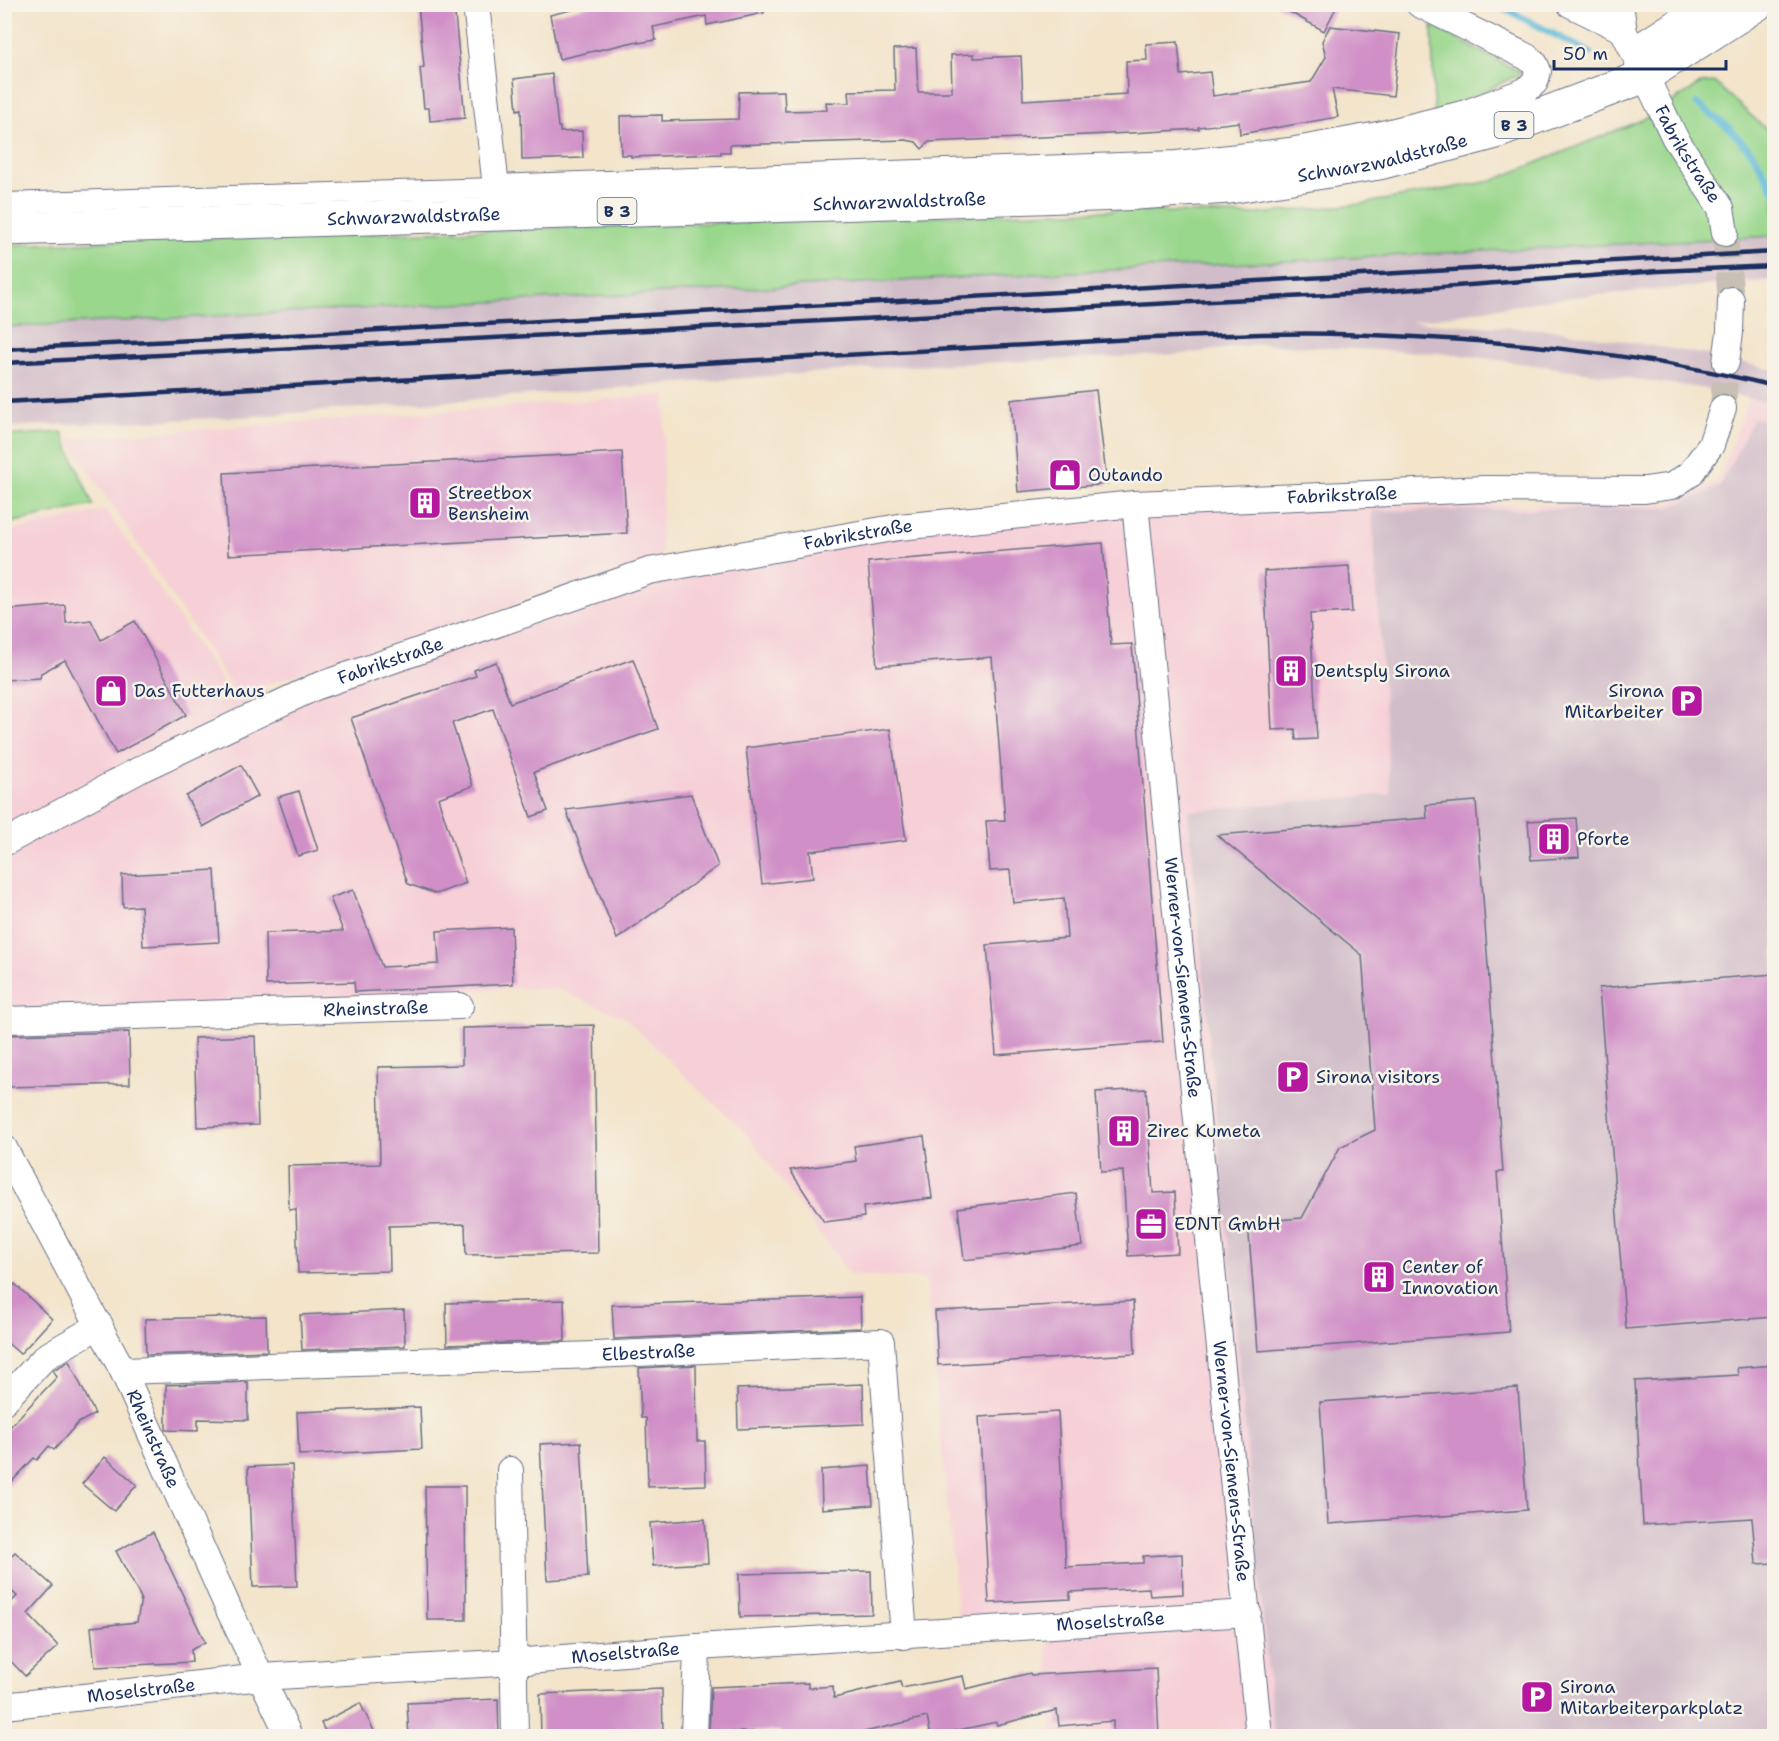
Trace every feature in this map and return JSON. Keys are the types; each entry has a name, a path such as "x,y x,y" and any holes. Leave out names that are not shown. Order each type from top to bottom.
{"main road":[{"name":"Schwarzwaldstraße","path":"4,229 833,204 1121,194 1229,187 1379,164 1496,132 1634,52 1757,4"}],"street":[{"path":"476,4 496,188"},
{"name":"Schwarzwaldstraße","path":"4,203 1177,164 1290,151 1378,135 1455,116 1525,92 1535,82 1538,71 1535,64 1527,57 1419,4"},
{"path":"1570,4 1634,52"},
{"name":"Fabrikstraße","path":"1620,4 1634,52 1675,138 1721,208 1725,233"},
{"name":"Schwarzwaldstraße","path":"1634,52 1705,4"},
{"path":"1726,362 1731,300"},
{"name":"Fabrikstraße","path":"4,843 143,768 315,687 649,571 899,527 1136,504 1484,489 1645,490 1672,486 1690,474 1711,445 1723,408"},
{"name":"Werner-von-Siemens-Straße","path":"1136,504 1259,1737"},
{"name":"Rheinstraße","path":"4,1020 460,1006"},
{"name":"Rheinstraße","path":"4,1148 123,1371 230,1612 289,1737"},
{"path":"4,1401 45,1357 100,1325"},
{"name":"Elbestraße","path":"123,1371 880,1342 904,1636"},
{"path":"510,1470 515,1737"},
{"name":"Moselstraße","path":"4,1706 261,1677 1248,1613"},
{"path":"694,1737 697,1647"}],"shaded area":[{"path":"1774,236 1774,280 1561,298 1410,322 1556,330 1708,355 1774,370 1774,404 1708,389 1454,354 1257,344 1187,354 888,367 242,417 5,427 5,327"},
{"path":"665,395 661,562 588,581 237,694 68,439"},
{"path":"1749,398 1774,404 1774,1736 1052,1736 1046,1627 959,1629 926,1279 849,1274 749,1137 625,1018 559,990 519,988 5,1012 4,532 106,510 235,700 653,580 899,529 1141,507 1665,504 1717,482"},
{"name":"Dentsply Sirona","path":"1754,418 1774,422 1774,1736 1274,1736 1188,811 1390,794 1372,511 1667,508 1719,487"}],"green space":[{"path":"1432,26 1522,73 1434,116"},
{"path":"1714,82 1774,136 1774,236 5,327 5,245 1123,210 1248,215 1360,204 1492,181 1644,119 1702,83"},
{"path":"62,432 93,505 5,524 5,436"}],"building":[{"path":"418,4 454,4 465,118 430,121 429,108 424,108 420,68 424,67"},
{"path":"596,4 763,4 764,13 707,25 706,16 653,27 656,40 638,43 638,41 559,59 550,15"},
{"path":"1275,4 1338,4 1324,31"},
{"path":"1330,26 1400,34 1393,96 1332,89 1338,117 1240,134 1239,122 1198,127 1199,129 929,142 922,149 916,142 906,140 730,145 730,152 721,152 721,154 631,157 631,155 621,155 620,116 662,115 662,121 738,119 739,92 784,91 785,111 827,110 826,102 850,103 849,91 895,90 894,49 916,48 918,92 952,92 951,55 974,54 974,58 1021,56 1023,100 1127,94 1126,61 1147,60 1146,44 1178,42 1181,75 1210,72 1213,96 1311,82 1326,57 1322,41"},
{"path":"552,74 558,127 560,127 560,132 582,131 583,158 522,160 521,109 517,110 514,79"},
{"path":"1096,390 1107,484 1018,492 1011,400"},
{"name":"Streetbox Bensheim","path":"622,452 627,533 228,555 224,473"},
{"path":"1103,543 1111,645 1132,644 1163,1042 996,1055 987,945 1067,938 1064,898 1013,903 1010,870 990,871 986,821 1005,820 992,657 877,666 868,562"},
{"name":"Dentsply Sirona","path":"1349,566 1352,612 1310,614 1317,739 1296,740 1295,729 1272,730 1264,571"},
{"path":"65,605 66,623 91,620 101,640 135,621 186,715 116,754 65,660 41,673 40,678 4,680 4,610"},
{"path":"633,659 658,729 534,772 548,811 531,817 493,709 452,723 473,786 438,798 466,883 436,894 408,884 351,718 476,676 474,670 496,662 510,703"},
{"path":"890,729 906,840 810,851 813,878 762,884 746,748"},
{"path":"241,765 258,796 203,827 186,796"},
{"path":"299,791 318,850 298,856 278,797"},
{"path":"691,794 718,866 617,939 566,810"},
{"path":"1476,801 1503,1172 1497,1172 1509,1332 1258,1351 1248,1222 1302,1218 1340,1147 1375,1130 1362,955 1217,835 1427,818 1426,805"},
{"name":"Pforte","path":"1576,818 1579,857 1531,860 1528,821"},
{"path":"215,870 219,942 143,946 141,906 123,907 122,875"},
{"path":"353,890 382,967 439,964 437,931 511,927 513,984 355,992 354,982 266,985 265,933 343,931 330,898"},
{"path":"1774,974 1774,1317 1626,1329 1599,988"},
{"path":"594,1025 598,1253 466,1255 465,1224 389,1226 390,1271 298,1273 296,1209 289,1210 288,1166 380,1164 378,1067 462,1065 462,1028"},
{"path":"129,1032 130,1084 6,1087 5,1035"},
{"path":"255,1036 258,1125 197,1127 194,1038"},
{"path":"1146,1089 1153,1193 1175,1192 1178,1253 1128,1256 1123,1171 1101,1172 1096,1092"},
{"path":"924,1136 932,1198 863,1207 864,1217 824,1222 790,1170 856,1161 854,1146"},
{"path":"1076,1193 1082,1246 964,1260 958,1208"},
{"path":"15,1284 52,1319 20,1354 4,1340 4,1295"},
{"path":"860,1297 861,1328 614,1339 612,1305"},
{"path":"564,1300 565,1341 447,1345 446,1303"},
{"path":"1133,1301 1135,1354 938,1365 935,1311"},
{"path":"404,1310 405,1346 302,1350 300,1315"},
{"path":"266,1316 267,1351 146,1355 145,1319"},
{"path":"69,1361 95,1414 78,1423 54,1450 49,1446 37,1460 34,1458 4,1490 4,1433 57,1377 53,1370"},
{"path":"696,1365 697,1441 705,1441 706,1485 648,1487 646,1418 641,1418 639,1368"},
{"path":"1774,1365 1774,1563 1756,1564 1752,1518 1643,1525 1635,1381 1738,1375 1737,1368"},
{"path":"248,1382 248,1420 198,1419 198,1431 166,1430 166,1385"},
{"path":"863,1384 864,1424 738,1429 737,1389"},
{"path":"1518,1388 1527,1510 1328,1524 1320,1402"},
{"path":"420,1407 422,1449 299,1455 297,1412"},
{"path":"1058,1412 1066,1567 1143,1563 1143,1556 1182,1554 1183,1594 1150,1596 1149,1588 1070,1592 1070,1599 989,1603 979,1417"},
{"path":"581,1442 588,1577 547,1580 540,1444"},
{"path":"105,1457 137,1485 114,1511 82,1484"},
{"path":"292,1465 297,1586 253,1587 248,1467"},
{"path":"870,1466 873,1505 822,1509 821,1470"},
{"path":"425,1486 465,1486 466,1620 427,1620"},
{"path":"705,1519 708,1563 653,1566 650,1523"},
{"path":"153,1532 205,1642 191,1650 192,1662 95,1667 91,1627 137,1622 141,1598 116,1551"},
{"path":"15,1552 53,1586 28,1614 58,1646 25,1676 4,1654 4,1610 17,1596 4,1584 4,1563"},
{"path":"871,1571 872,1614 740,1617 739,1574"},
{"path":"1156,1668 1159,1737 1113,1737 1113,1721 1059,1726 1057,1710 997,1725 996,1722 931,1736 927,1717 844,1737 811,1737 811,1735 781,1737 781,1731 709,1733 711,1687 808,1683 808,1688 833,1686 834,1698 900,1682 902,1688 963,1676 966,1689 1030,1673 1031,1675"},
{"path":"662,1689 663,1733 541,1737 540,1694"},
{"path":"498,1699 499,1737 409,1737 407,1703"},
{"path":"360,1703 374,1731 363,1737 328,1737 321,1723"}],"waterway":[{"path":"1496,4 1590,53"},
{"path":"1697,104 1729,128 1754,155 1774,191"}],"tunnel":[{"path":"1725,233 1731,300"},
{"path":"1723,408 1726,362"}],"railway":[{"path":"4,349 1774,252"},
{"path":"4,363 1348,294 1658,271 1774,266"},
{"path":"4,402 1151,338 1290,334 1392,336 1557,348 1666,364 1774,386"}],"place":[{"name":"Outando","path":"1065,475"},
{"name":"Streetbox Bensheim","path":"425,503"},
{"name":"Dentsply Sirona","path":"1291,671"},
{"name":"Das Futterhaus","path":"111,691"},
{"name":"Sirona Mitarbeiter","path":"1687,701"},
{"name":"Pforte","path":"1554,839"},
{"name":"Sirona visitors","path":"1293,1077"},
{"name":"Zirec Kumeta","path":"1124,1131"},
{"name":"EDNT GmbH","path":"1151,1224"},
{"name":"Center of Innovation","path":"1379,1277"},
{"name":"Sirona Mitarbeiterparkplatz","path":"1537,1697"}]}
